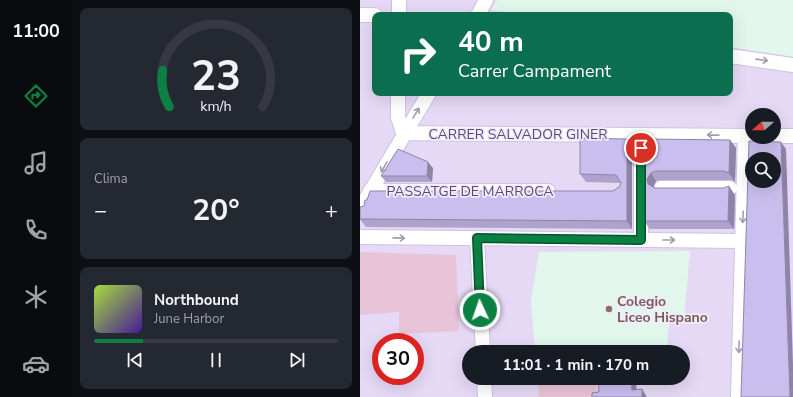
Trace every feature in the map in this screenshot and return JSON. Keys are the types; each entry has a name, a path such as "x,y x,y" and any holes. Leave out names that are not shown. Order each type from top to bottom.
{"street":[{"path":"399,0 399,12"},
{"path":"480,12 486,0"},
{"path":"360,15 372,15"},
{"path":"733,56 793,65"},
{"path":"398,96 398,117 404,133"},
{"path":"360,208 427,96"},
{"name":"CARRER SALVADOR GINER","path":"404,133 745,136"},
{"path":"641,135 645,189 641,240"},
{"path":"781,136 793,136"},
{"path":"738,397 742,241 737,188 747,144"},
{"path":"645,189 737,188"},
{"name":"PASSATGE DE MARROCA","path":"370,191 562,191"},
{"path":"360,237 742,241"},
{"path":"477,238 482,345"},
{"path":"484,385 485,397"}],"shaded area":[{"path":"360,0 793,0 793,397 360,397"},
{"path":"497,0 793,0 793,57 733,47 733,12 505,12 491,10"},
{"name":"Colegio Liceo Hispano","path":"690,251 684,318 670,316 667,345 534,345 531,301 539,252"},
{"path":"360,252 456,255 459,331 399,333 399,312 360,315"},
{"path":"538,385 596,385 597,397 539,397"}],"building":[{"path":"580,138 627,139 627,221 360,219 360,207 364,206 365,200 367,200 370,191 613,191 619,187 621,183 616,175 580,174"},
{"path":"644,139 730,140 729,173 724,171 655,171 651,173 647,179 648,184 655,188 724,188 729,186 728,221 644,221"},
{"path":"781,142 790,397 741,397 748,188 781,188 781,152 749,152 749,144 781,144"},
{"path":"398,149 428,162 427,176 381,176"},
{"path":"598,385 632,385 632,390 642,389 642,397 592,397 592,393 599,392"}],"place":[{"name":"Colegio Liceo Hispano","path":"609,309"}],"route":[{"path":"480,310 477,238 641,240 641,148"}]}
